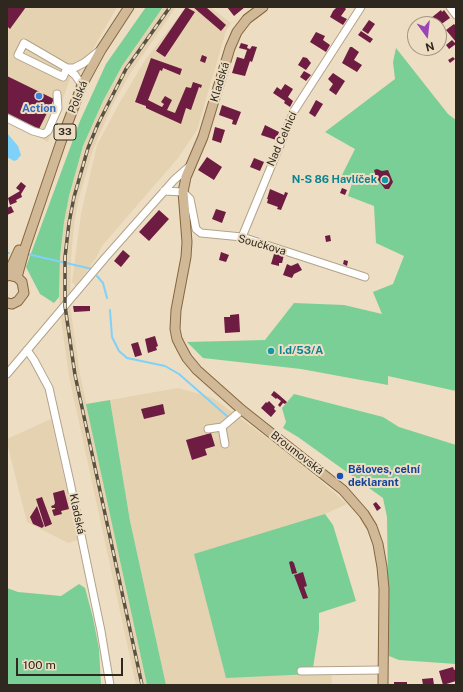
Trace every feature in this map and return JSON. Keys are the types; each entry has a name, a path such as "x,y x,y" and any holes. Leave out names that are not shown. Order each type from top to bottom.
{"main road":[{"name":"Polská","path":"17,277 25,248 82,85 101,50 129,7"},
{"name":"Kladská","path":"186,257 187,242 183,192 186,177 203,137 230,48 237,32 247,19 260,8"},
{"name":"Polská","path":"7,276 43,196"},
{"name":"Broumovská","path":"186,257 176,310 175,329 177,339 187,358 197,370 242,410 342,490 364,514 372,527 380,554 384,589 383,685"},
{"path":"7,276 17,277 24,286 23,296 15,303 7,304"}],"street":[{"name":"Nad Celnicí","path":"242,237 292,115 361,7"},
{"path":"450,7 456,15"},
{"path":"67,68 63,77 18,55 24,43 67,68 75,75 82,85"},
{"path":"67,68 80,66 101,50"},
{"path":"7,118 33,131 44,134 48,131 58,108 57,94"},
{"name":"Kladská","path":"7,374 105,258 174,180 190,165"},
{"path":"164,192 183,192"},
{"name":"Součkova","path":"183,192 190,199 198,231 201,233 242,237 366,277"},
{"name":"Kladská","path":"27,350 49,388 98,616 109,672 110,685"},
{"path":"208,429 222,427 242,410"},
{"path":"222,427 225,444"},
{"path":"302,671 383,670"}],"shaded area":[{"path":"7,7 117,7 79,74 72,73 48,142 7,121"},
{"path":"163,7 176,7 131,72 112,106 93,150 79,198 74,224 71,258 70,306 80,374 147,685 136,685 69,376 59,297 60,257 69,196 83,146 103,101 122,66"},
{"path":"186,7 210,7 231,23 226,31 197,130 178,158 102,246 96,258 76,286 72,282 81,214 97,145 120,102 146,59"},
{"path":"178,388 213,398 290,455 347,504 325,514 312,674 331,671 332,685 166,685 130,521 110,400"},
{"path":"51,419 78,540 68,543 27,522 7,443 7,439"}],"green space":[{"path":"146,7 163,7 122,66 103,101 83,146 69,196 64,222 60,257 59,297 54,303 40,294 26,267 80,121 106,64"},
{"path":"396,48 448,114 456,120 456,391 388,376 388,385 301,369 203,358 187,342 265,340 294,303 344,305 382,314 373,292 393,284 404,256 376,243 374,206 348,196 353,180 341,177 355,149 325,132 395,79 393,62"},
{"path":"294,394 383,417 399,427 456,445 456,664 399,660 389,656 387,517 383,498 298,437 283,428 286,422 282,408"},
{"path":"110,400 130,521 166,685 147,685 86,404"},
{"path":"325,514 333,525 356,601 319,613 319,630 312,674 226,678 194,554"},
{"path":"79,584 85,588 93,618 99,649 101,685 7,685 7,588 18,592 61,596"}],"water":[{"path":"7,133 18,146 21,155 14,161 7,157"}],"building":[{"path":"7,7 26,7 10,29 7,26"},
{"path":"186,7 195,12 165,57 156,51"},
{"path":"193,7 206,7 226,25 221,31"},
{"path":"227,7 245,7 234,16"},
{"path":"337,7 344,7 346,9 341,16 347,19 343,25 330,17"},
{"path":"441,10 442,12 444,10 450,18 447,20 447,16 434,16"},
{"path":"369,20 375,24 368,34 362,30"},
{"path":"454,24 456,26 456,42 447,31 447,29"},
{"path":"361,31 373,39 370,43 358,35"},
{"path":"316,32 325,36 323,40 330,45 326,52 310,42"},
{"path":"452,40 456,44 449,49 447,44"},
{"path":"241,43 248,45 247,48 250,49 252,46 257,47 245,76 232,73 237,57 244,59 247,50 239,48"},
{"path":"350,47 359,52 354,60 362,65 357,72 342,63"},
{"path":"202,55 207,57 205,63 200,61"},
{"path":"303,57 307,58 311,63 306,70 298,65"},
{"path":"453,57 455,59 450,63 448,60"},
{"path":"151,58 182,69 180,75 163,68 162,71 160,70 148,100 162,107 164,104 161,102 165,96 172,100 167,110 175,113 186,87 191,88 193,82 202,85 201,88 199,87 191,110 186,108 181,124 135,102"},
{"path":"304,71 311,75 306,81 300,77"},
{"path":"333,73 345,81 336,95 329,90 333,84 328,79"},
{"path":"7,76 54,99 39,129 7,113"},
{"path":"285,84 293,89 288,97 293,101 290,107 284,103 285,101 273,93 277,87 281,90"},
{"path":"316,100 323,104 315,117 309,113"},
{"path":"222,105 241,112 236,125 232,124 233,120 219,115"},
{"path":"265,125 279,132 276,140 261,135"},
{"path":"215,127 225,130 221,143 212,140"},
{"path":"207,157 222,167 214,180 198,170"},
{"path":"254,158 264,162 260,171 250,167"},
{"name":"N-S 86 Havlíček","path":"377,169 382,171 388,170 393,182 389,189 385,189 376,177 374,170"},
{"path":"21,182 26,186 21,194 22,197 16,200 17,202 10,205 8,198 20,191 16,188"},
{"path":"342,188 347,190 345,195 340,193"},
{"path":"270,189 284,195 285,192 288,193 281,210 277,209 278,207 267,203"},
{"path":"11,206 14,212 7,215 7,208"},
{"path":"216,209 226,212 222,223 212,219"},
{"path":"159,210 169,219 149,241 139,232"},
{"path":"330,235 331,241 326,242 325,236"},
{"path":"123,250 130,256 121,267 114,261"},
{"path":"221,252 229,255 226,262 219,260"},
{"path":"278,253 284,255 282,263 279,263 279,266 271,264 274,254"},
{"path":"344,260 348,261 347,266 343,264"},
{"path":"298,263 302,270 294,274 292,278 283,275 287,264 291,266"},
{"path":"73,306 90,306 90,311 74,312"},
{"path":"239,314 240,332 225,333 224,317"},
{"path":"155,336 158,346 156,347 157,350 148,353 145,339"},
{"path":"138,342 142,355 135,357 131,344"},
{"path":"274,391 287,402 285,404 283,403 280,407 278,405 281,401 271,395"},
{"path":"269,401 275,407 274,409 276,411 271,417 261,408 266,402 267,403"},
{"path":"163,404 165,414 144,419 141,409"},
{"path":"211,433 215,446 205,449 207,455 192,460 186,440"},
{"path":"64,490 69,509 61,511 62,514 54,516 52,510 55,508 52,508 51,506 55,503 53,493"},
{"path":"42,497 52,524 45,527 36,499"},
{"path":"376,502 381,508 377,511 373,504"},
{"path":"37,506 44,526 42,528 33,524 30,517"},
{"path":"292,561 297,573 292,574 289,562"},
{"path":"303,572 307,586 304,587 308,598 303,599 294,575"},
{"path":"453,667 454,670 456,669 456,681 443,685 439,671"},
{"path":"433,678 434,685 423,685 422,679"},
{"path":"394,682 407,682 407,685 394,685"}],"waterway":[{"path":"27,254 92,269"},
{"path":"97,276 103,283 107,298"},
{"path":"110,310 112,337 119,351 127,358 165,366 179,374 228,417"}],"railway":[{"path":"142,685 75,375 65,306 65,257 74,197 88,148 98,124 126,69 170,7"}],"place":[{"name":"Action","path":"39,96"},
{"name":"N-S 86 Havlíček","path":"385,180"},
{"name":"I.d/53/A","path":"271,351"},
{"name":"Běloves, celní deklarant","path":"340,476"}]}
